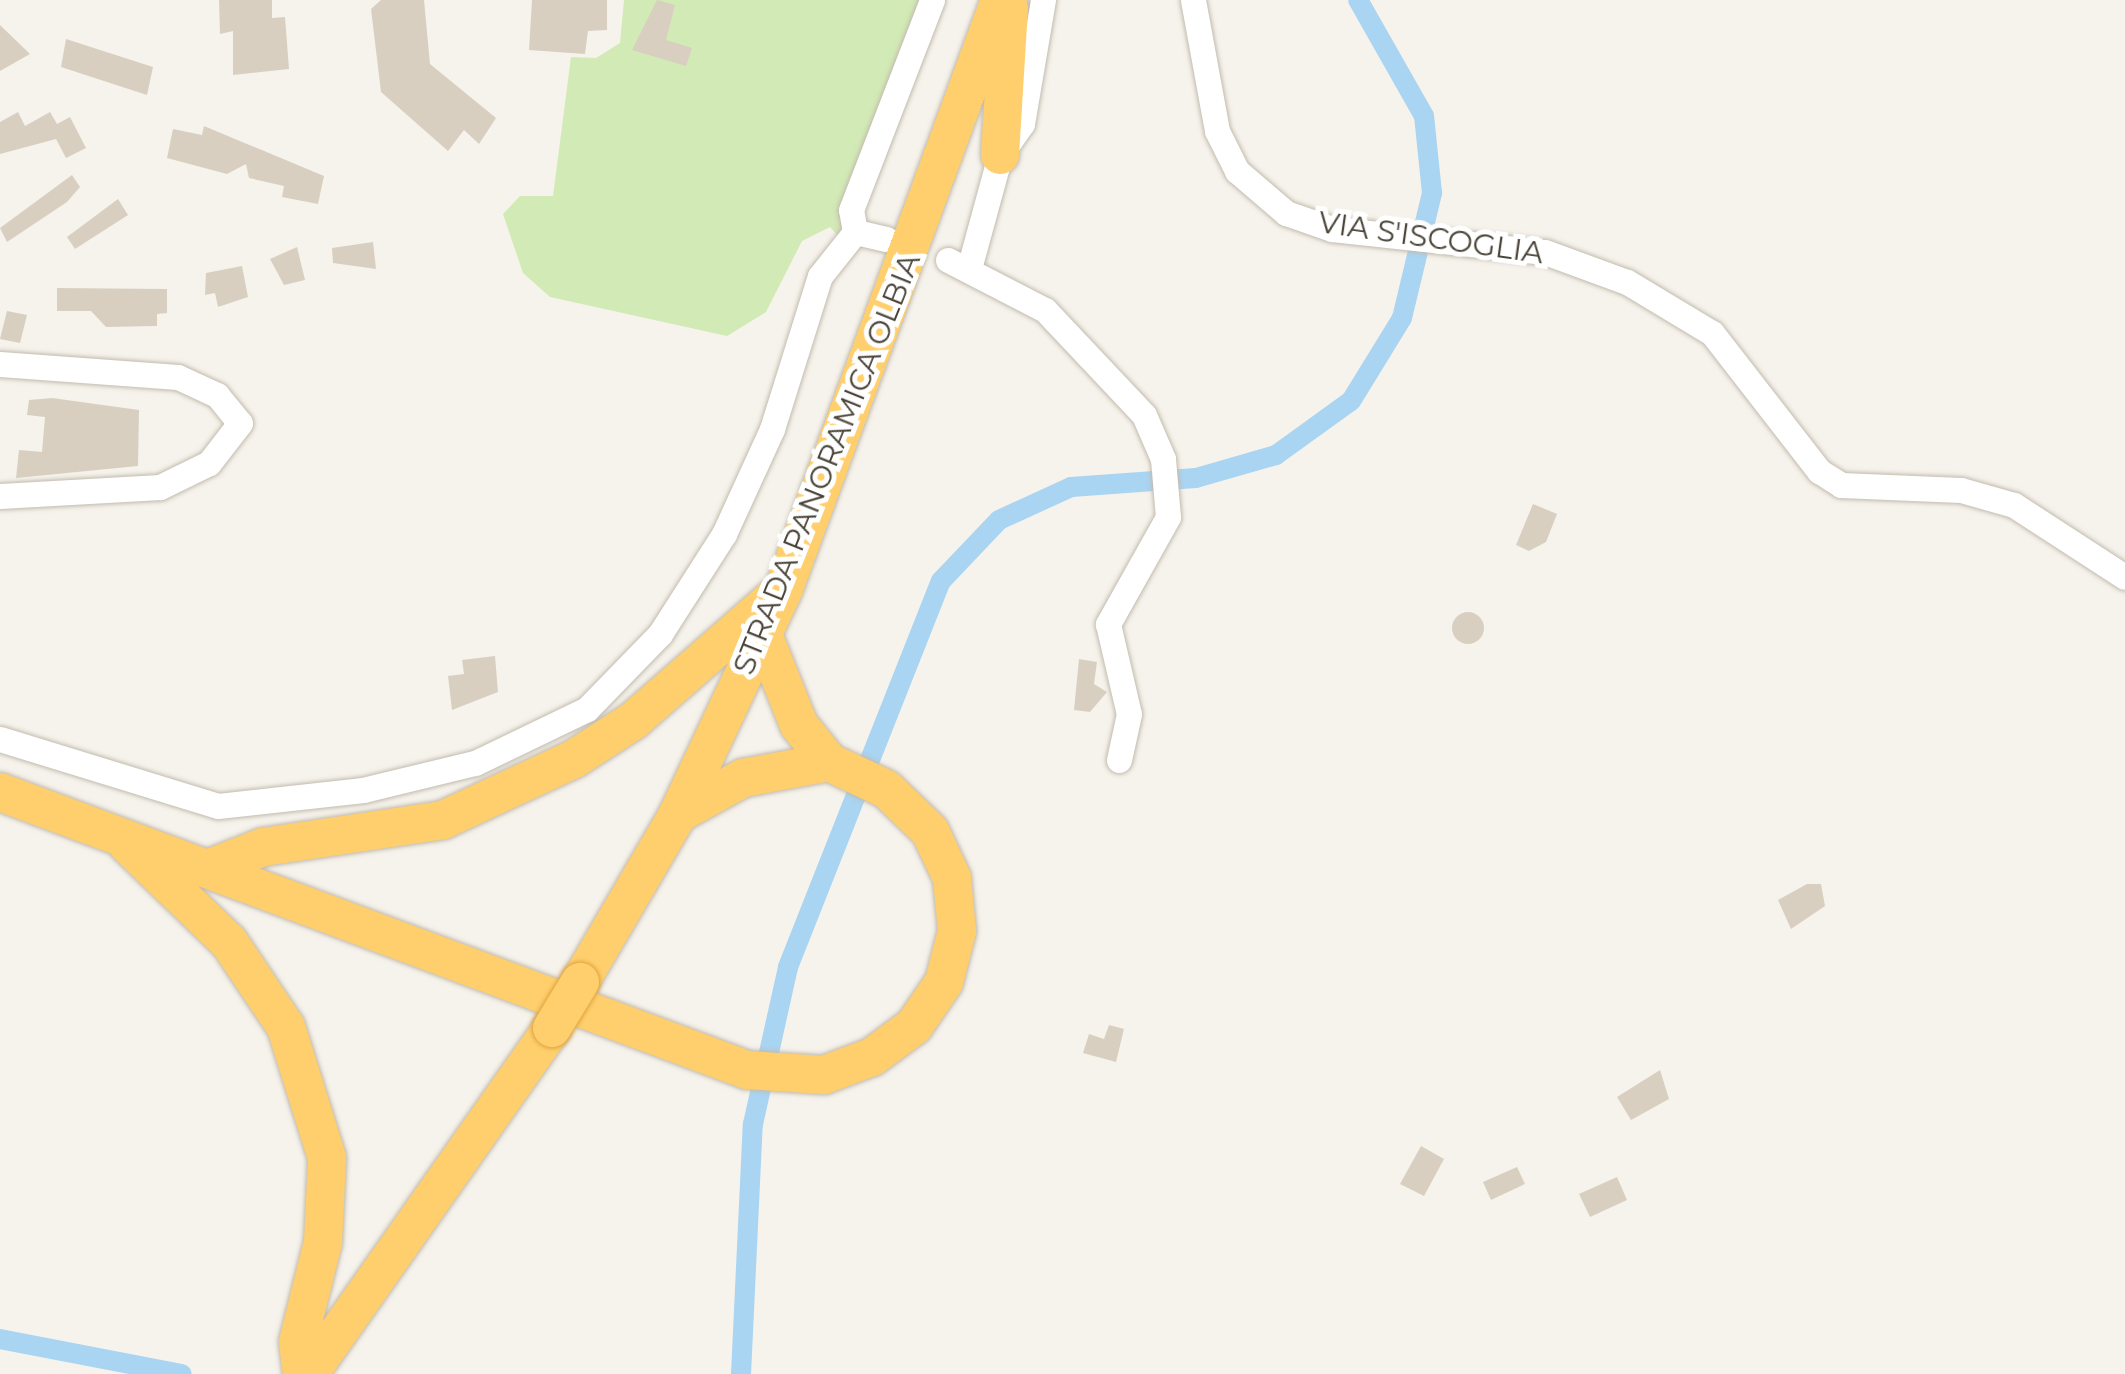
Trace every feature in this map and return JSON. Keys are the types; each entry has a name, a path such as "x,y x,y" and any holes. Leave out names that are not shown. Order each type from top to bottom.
{"highway":[{"name":"STRADA PANORAMICA OLBIA","path":"306,1374 494,1117 580,982 678,814 782,591 1000,0"},
{"path":"1000,155 1009,0"},
{"path":"208,868 263,846 443,820 574,759 633,721 782,591"},
{"path":"0,792 748,1070 786,1078 872,1057 914,1026 944,982 958,931 952,878 930,831 886,789 838,766 782,694 762,636"},
{"path":"678,814 743,778 838,766"},
{"path":"126,842 266,989 327,1158 322,1242 298,1342 306,1374"}],"street":[{"path":"0,739 218,806 363,790 475,764 587,709 660,634 724,534 772,429 820,276 855,232 852,210 932,0"},
{"path":"1044,0 1022,124 1000,155 959,262 1045,310 1144,415 1163,459 1168,495 1160,540 1122,586 1108,624 1129,714 1118,760"},
{"name":"VIA S'ISCOGLIA","path":"1193,0 1216,131 1237,171 1286,213 1405,238 1545,252 1627,282 1712,334 1820,470 1842,485 1961,490 2014,505 2125,576"},
{"path":"855,232 886,239"},
{"path":"0,364 178,377 217,394 240,423 208,462 160,488 0,496"}],"green space":[{"path":"624,0 920,0 839,237 830,227 802,241 766,312 727,336 550,297 523,273 503,214 520,196 553,196 571,57 596,58 620,43"}],"building":[{"path":"219,0 272,0 272,18 285,17 289,69 233,75 233,31 220,34"},
{"path":"381,0 424,0 430,64 496,118 479,144 464,130 448,151 381,92 371,9"},
{"path":"532,0 607,0 607,30 588,31 585,54 529,50"},
{"path":"657,0 675,5 666,40 692,48 686,66 632,50"},
{"path":"0,25 30,54 0,71"},
{"path":"66,39 153,67 147,95 61,67"},
{"path":"18,112 25,126 50,112 57,124 70,117 86,148 66,158 56,139 0,154 0,122"},
{"path":"204,126 324,176 318,204 282,197 284,186 249,178 246,164 227,174 167,158 173,129 202,135"},
{"path":"72,175 80,187 67,202 7,242 0,228"},
{"path":"118,199 128,215 75,249 67,237"},
{"path":"373,242 376,269 333,263 332,248"},
{"path":"297,247 305,280 284,285 270,259"},
{"path":"242,266 248,297 218,307 215,293 205,295 206,273"},
{"path":"57,288 167,289 167,313 157,314 157,326 106,327 91,311 57,311"},
{"path":"7,311 27,315 20,343 0,339"},
{"path":"52,398 139,410 138,466 16,478 19,450 42,452 45,417 27,415 29,400"},
{"path":"1533,504 1557,514 1546,542 1529,551 1516,545"},
{"path":"1468,612 1479,617 1484,628 1479,639 1468,644 1457,639 1452,628 1457,617"},
{"path":"495,656 498,692 452,710 448,676 464,674 462,660"},
{"path":"1079,659 1097,662 1094,684 1107,692 1090,712 1074,710"},
{"path":"1807,884 1821,884 1825,906 1791,929 1778,900"},
{"path":"1109,1025 1124,1029 1116,1062 1083,1053 1089,1034 1104,1039"},
{"path":"1660,1070 1669,1099 1631,1120 1617,1097"},
{"path":"1421,1146 1444,1159 1424,1196 1400,1184"},
{"path":"1517,1167 1525,1184 1491,1200 1483,1182"},
{"path":"1617,1177 1627,1200 1590,1217 1579,1194"}],"waterway":[{"path":"741,1374 753,1124 788,967 941,581 999,520 1071,487 1196,478 1276,455 1351,401 1402,318 1432,193 1424,116 1358,0"},
{"path":"0,1339 182,1374"}]}
